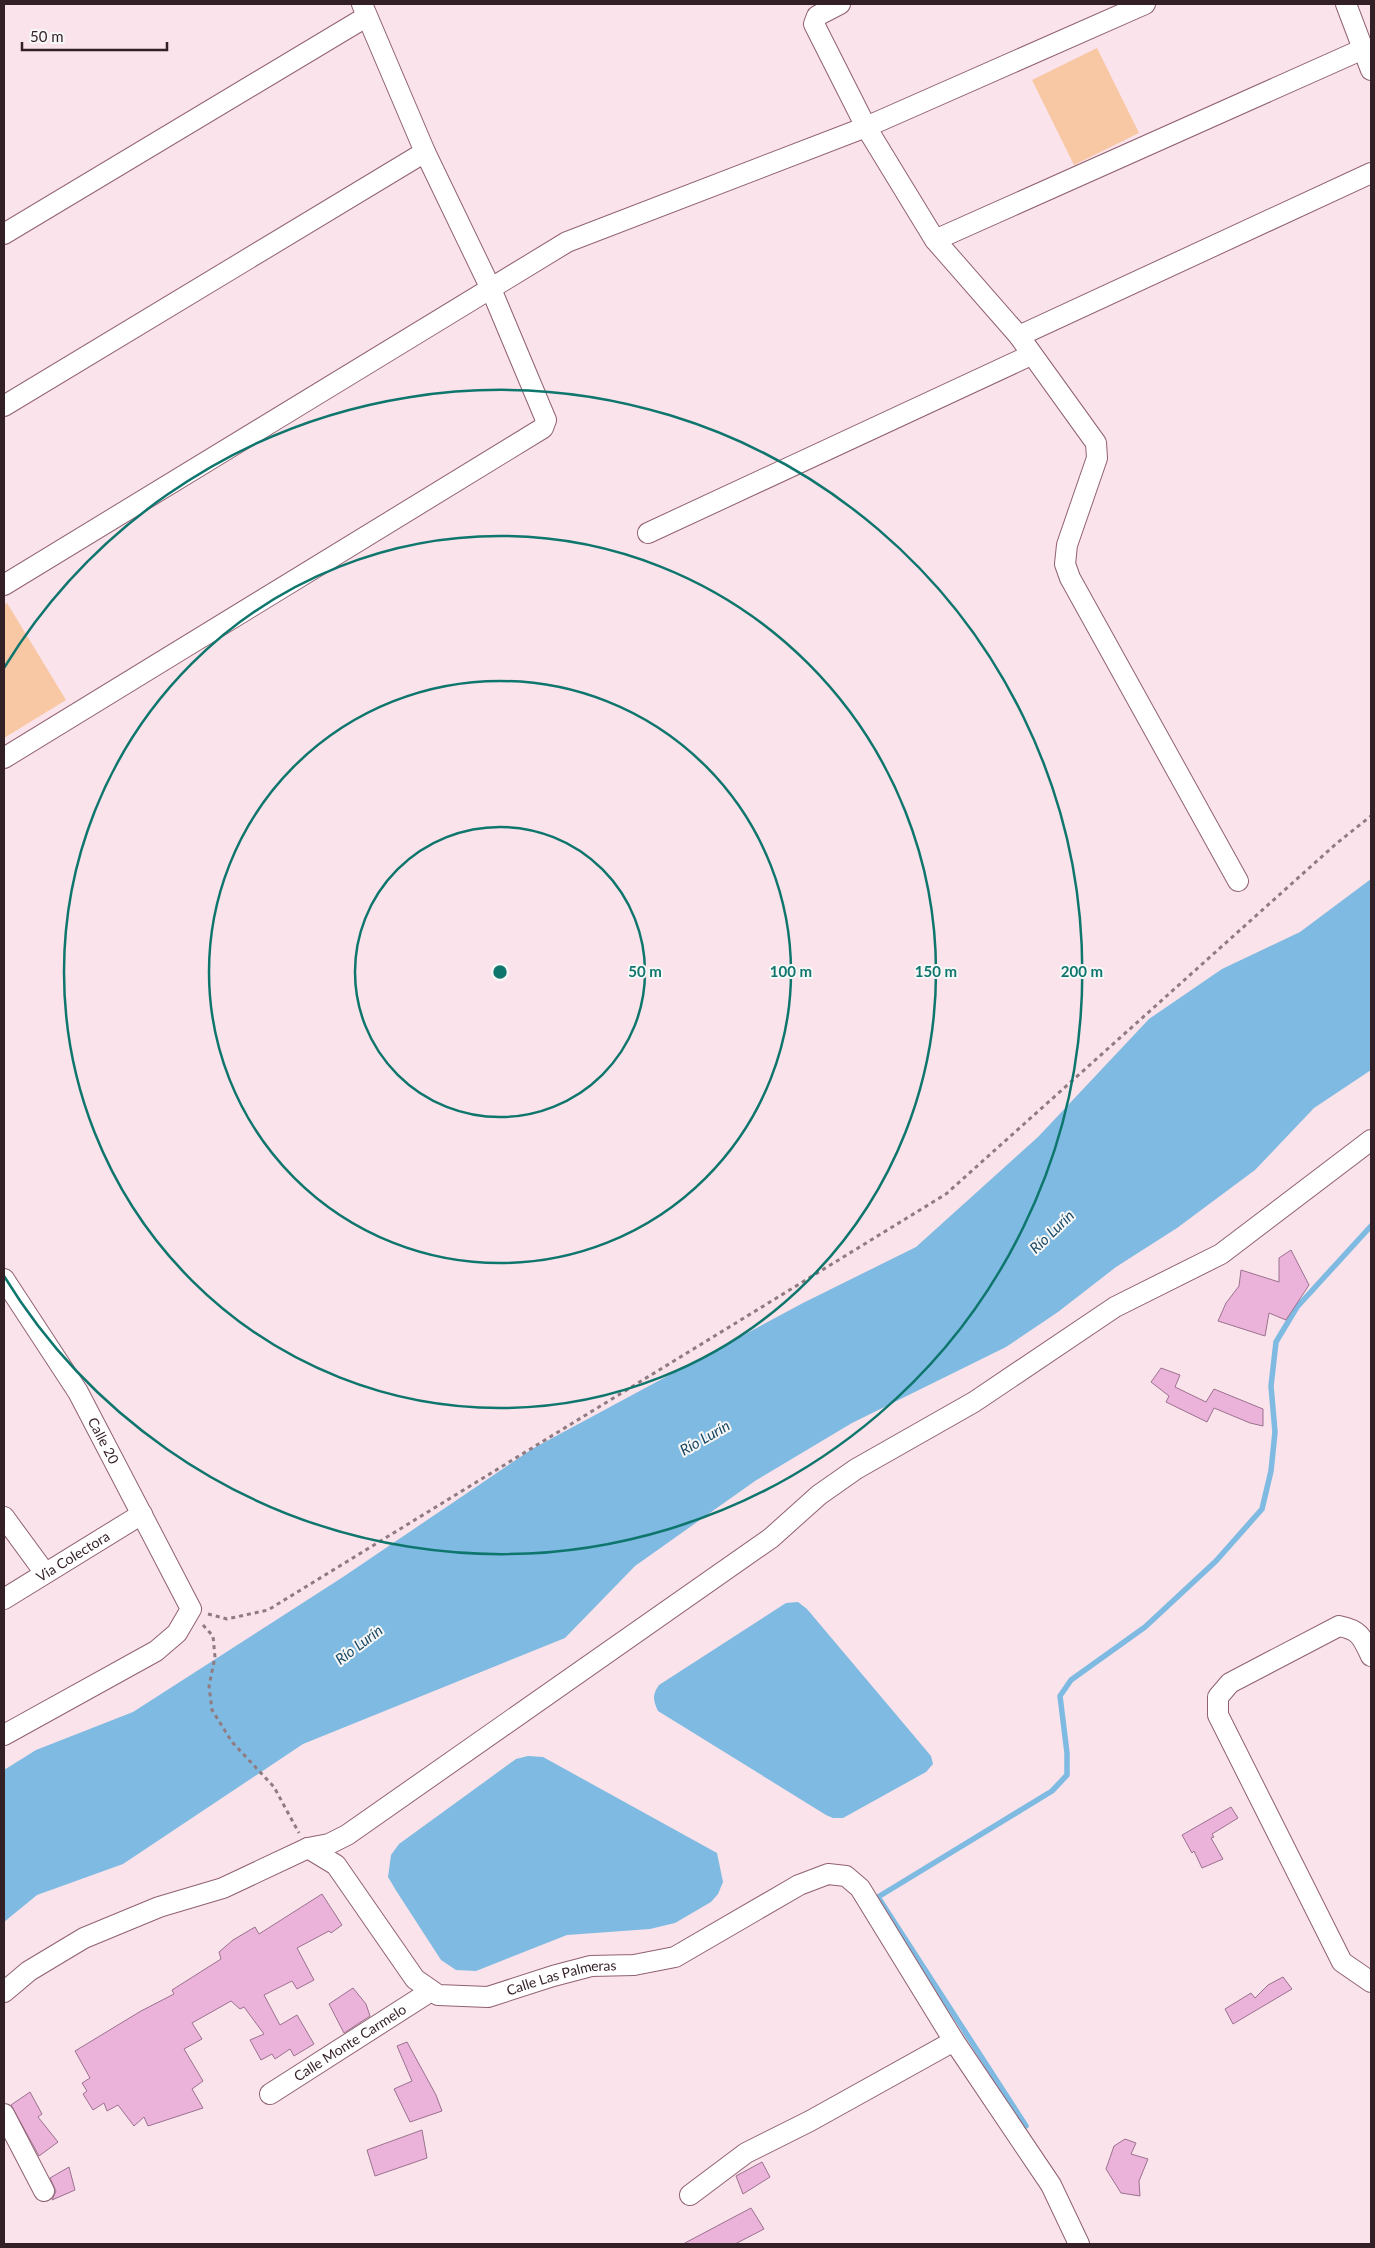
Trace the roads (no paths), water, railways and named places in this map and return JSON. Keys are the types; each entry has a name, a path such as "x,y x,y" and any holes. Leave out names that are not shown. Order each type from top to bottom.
{"street":[{"path":"840,4 817,16 814,24 866,127 935,240 1019,336 1096,443 1098,449 1067,544 1065,564 1070,578 1238,881"},
{"path":"4,585 581,235 866,127 1145,4"},
{"path":"1346,4 1371,70"},
{"path":"4,234 364,10 426,152 491,289 546,420 543,428 4,758"},
{"path":"935,240 1363,49"},
{"path":"4,406 426,152"},
{"path":"1019,336 1371,173"},
{"path":"648,533 1031,354"},
{"path":"4,1992 29,1971 84,1938 159,1907 223,1888 308,1848 329,1844 347,1835 771,1538 819,1495 856,1469 974,1402 1115,1307 1221,1254 1371,1140"},
{"name":"Calle 20","path":"4,1279 78,1392 190,1608 177,1633 156,1651 4,1735"},
{"name":"Via Colectora","path":"4,1599 142,1514"},
{"path":"4,1517 45,1574"},
{"path":"1371,1656 1363,1638 1354,1629 1339,1626 1230,1682 1218,1698 1218,1715 1342,1962 1371,1982"},
{"path":"308,1848 336,1865 416,1979 431,1991"},
{"name":"Calle Las Palmeras","path":"431,1991 438,1995 488,1997 591,1966 634,1965 675,1957 799,1886 828,1874 846,1876 860,1888 954,2041"},
{"name":"Calle Monte Carmelo","path":"270,2094 431,1991"},
{"path":"690,2195 746,2153 954,2041 1051,2185 1079,2244"},
{"path":"4,2114 44,2191"}],"water":[{"name":"Río Lurín","path":"1371,879 1371,1070 1314,1108 1255,1170 1177,1228 1116,1267 1058,1312 1006,1347 852,1423 755,1481 635,1566 565,1638 303,1744 123,1864 37,1895 4,1922 4,1770 36,1750 133,1712 343,1577 532,1449 803,1303 916,1247 1038,1137 1149,1019 1222,969 1300,932"},
{"path":"798,1602 807,1609 931,1756 933,1764 926,1772 843,1818 833,1818 826,1815 658,1711 654,1701 654,1695 659,1685 786,1603"},
{"path":"528,1756 543,1757 717,1853 723,1882 718,1894 711,1902 675,1923 650,1929 567,1935 476,1971 456,1970 441,1960 388,1877 391,1855 399,1844 516,1759"}],"waterway":[{"path":"1026,2126 878,1897 1052,1791 1067,1775 1067,1753 1060,1696 1071,1680 1145,1627 1216,1561 1262,1509 1271,1471 1275,1432 1271,1386 1276,1342 1297,1307 1371,1226"}]}
